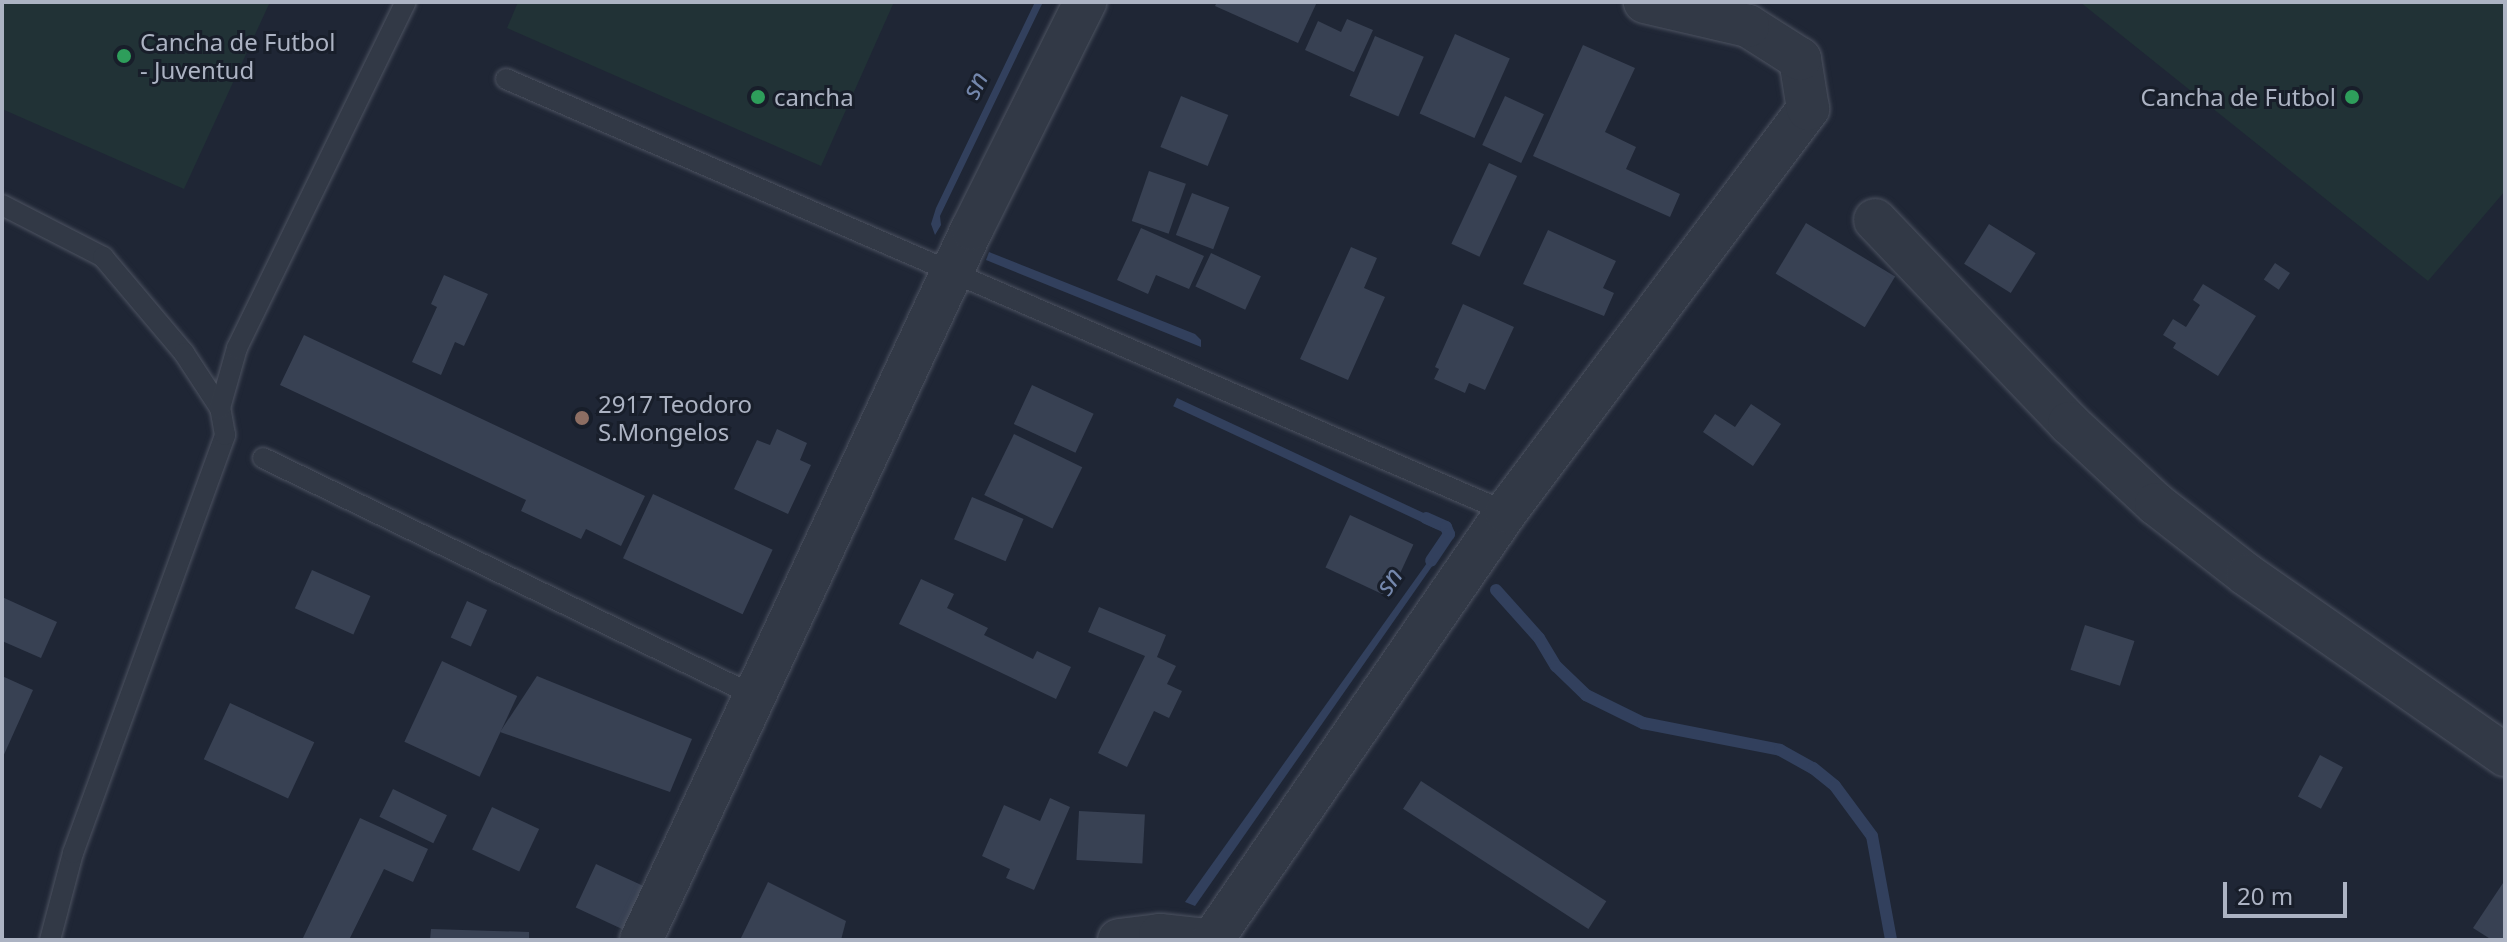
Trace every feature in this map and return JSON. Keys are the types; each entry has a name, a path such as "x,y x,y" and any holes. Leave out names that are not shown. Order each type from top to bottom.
{"street":[{"path":"641,940 960,256 1085,2"},
{"path":"1140,938 1206,940 1506,512 1808,109 1800,59 1748,26 1645,2"},
{"path":"1875,220 2069,423 2156,504 2247,575 2505,755"}],"lane":[{"path":"220,408 237,348 406,2"},
{"path":"506,79 960,256 1163,363 1506,512"},
{"path":"2,205 103,257 184,353 220,408 225,435 73,853 50,940"},
{"path":"263,458 755,696"}],"shaded area":[{"name":"Cancha de Futbol - Juventud","path":"2,2 270,2 184,189 2,109"},
{"name":"cancha","path":"518,2 894,2 821,166 507,28"},
{"name":"Cancha de Futbol","path":"2080,2 2505,2 2505,191 2428,281"}],"water":[{"path":"1035,2 1043,2 940,216 941,225 935,235 931,224 936,208"},
{"path":"989,252 1195,334 1201,340 1201,347 986,260"},
{"path":"1177,398 1440,521 1436,529 1173,406"},
{"path":"1437,549 1442,552 1195,906 1185,902"}],"building":[{"path":"1217,2 1317,2 1298,43 1215,6"},
{"path":"1347,19 1373,30 1354,72 1305,50 1318,21 1341,32"},
{"path":"1455,34 1510,58 1474,138 1420,113"},
{"path":"1375,36 1424,57 1398,117 1350,96"},
{"path":"1583,45 1635,68 1605,132 1636,147 1626,169 1680,194 1670,217 1533,156"},
{"path":"1181,96 1228,115 1208,166 1160,147"},
{"path":"1505,96 1544,114 1521,163 1482,145"},
{"path":"1489,163 1517,176 1479,257 1451,244"},
{"path":"1149,171 1186,184 1169,234 1132,221"},
{"path":"1192,193 1229,207 1213,249 1176,235"},
{"path":"1806,223 1895,277 1865,327 1776,274"},
{"path":"1989,224 2036,253 2011,293 1964,264"},
{"path":"1141,228 1204,256 1189,289 1156,275 1148,294 1117,280"},
{"path":"1548,230 1616,261 1603,288 1614,293 1604,316 1523,284"},
{"path":"1351,247 1377,258 1364,288 1385,297 1348,380 1300,359"},
{"path":"1211,253 1261,276 1245,310 1195,287"},
{"path":"2275,263 2290,273 2279,290 2264,280"},
{"path":"444,275 488,294 464,346 455,342 441,375 412,362 437,307 431,304"},
{"path":"2203,284 2256,316 2218,376 2173,348 2176,343 2163,335 2173,319 2186,327 2200,305 2193,300"},
{"path":"1463,304 1514,327 1485,390 1469,383 1465,393 1434,379 1439,369 1435,367"},
{"path":"304,335 645,496 621,546 586,529 581,539 521,511 526,500 280,385"},
{"path":"1032,385 1094,414 1075,453 1014,424"},
{"path":"1751,404 1781,424 1753,466 1703,432 1715,414 1735,427"},
{"path":"777,429 807,443 800,460 811,465 788,514 734,489 757,440 770,445"},
{"path":"1014,434 1082,467 1052,528 984,495"},
{"path":"653,494 773,550 743,614 623,558"},
{"path":"972,497 1024,519 1006,561 954,539"},
{"path":"1350,515 1413,545 1389,597 1325,568"},
{"path":"312,570 370,596 353,634 295,608"},
{"path":"921,579 954,594 947,608 988,628 984,635 1033,659 1037,651 1071,667 1056,699 899,624"},
{"path":"2,597 57,622 41,658 2,641"},
{"path":"467,601 487,610 471,646 451,638"},
{"path":"1099,607 1166,635 1157,657 1176,666 1167,684 1182,691 1169,718 1154,711 1127,767 1098,753 1145,656 1088,632"},
{"path":"2085,625 2134,641 2120,686 2070,670"},
{"path":"442,661 517,696 480,777 404,742"},
{"path":"2,676 33,690 2,759"},
{"path":"537,676 692,739 670,792 500,732"},
{"path":"230,703 314,742 288,798 204,759"},
{"path":"2320,755 2343,767 2321,809 2298,796"},
{"path":"1421,781 1606,901 1588,929 1403,809"},
{"path":"393,789 447,815 433,843 379,817"},
{"path":"1050,798 1070,807 1034,890 1006,878 1010,869 982,856 1004,805 1040,821"},
{"path":"492,807 539,829 519,872 472,850"},
{"path":"1079,811 1145,814 1142,863 1076,860"},
{"path":"360,818 428,849 413,882 384,869 349,940 302,940"},
{"path":"596,864 650,889 630,933 576,908"},
{"path":"2505,880 2505,940 2492,940 2473,928"},
{"path":"768,882 846,921 841,940 740,940"},
{"path":"431,929 529,932 529,940 430,940"}],"waterway":[{"name":"sn","path":"1426,518 1446,527 1449,534 1431,561"},
{"path":"1496,590 1539,638 1556,666 1586,695 1643,723 1780,750 1813,768 1835,786 1872,836 1891,940"}],"place":[{"name":"Cancha de Futbol - Juventud","path":"124,56"},
{"name":"cancha","path":"758,97"},
{"name":"Cancha de Futbol","path":"2352,97"},
{"name":"2917 Teodoro S.Mongelos","path":"582,418"}]}
